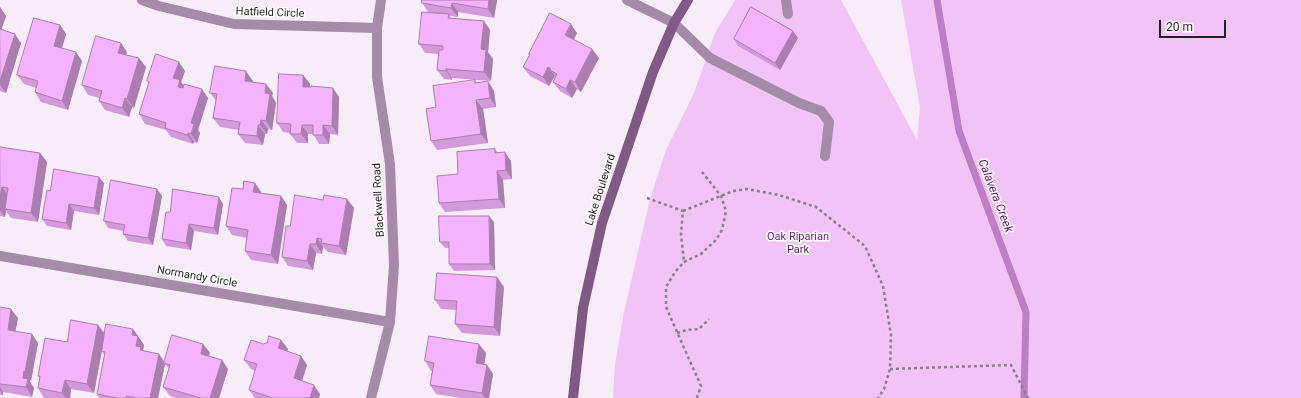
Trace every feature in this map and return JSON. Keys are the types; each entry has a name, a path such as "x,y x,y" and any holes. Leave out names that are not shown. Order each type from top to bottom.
{"main road":[{"name":"Lake Boulevard","path":"573,398 582,308 602,224 653,72 674,23 688,0"}],"street":[{"name":"Hatfield Circle","path":"142,0 159,6 234,24 377,28"},
{"name":"Blackwell Road","path":"371,398 390,322 394,266 390,164 377,76 377,28 381,0"},
{"path":"627,0 674,23 710,58 799,103 821,111 829,122 825,156"},
{"path":"786,0 788,14"},
{"name":"Normandy Circle","path":"0,256 390,322"}],"path":[{"path":"697,398 701,386 666,307 666,287 675,272 684,262 700,254 716,240 722,230 726,210 721,196 702,172"},
{"path":"647,198 683,211 733,191 747,189 779,195 816,208 865,246 883,286 891,336 890,369 884,389 878,398"},
{"path":"683,211 681,234 684,262"},
{"path":"677,333 699,329 709,319"},
{"path":"890,369 1011,366 1028,397"}],"green space":[{"name":"Oak Riparian Park","path":"735,0 841,0 917,140 920,107 901,0 1301,0 1301,398 613,398 615,364 624,312 650,199 666,150 694,93 715,33"}],"building":[{"path":"422,0 489,0 488,9 452,3 451,8 422,3"},
{"path":"751,7 793,31 775,63 734,39"},
{"path":"422,12 449,14 448,18 484,21 481,49 486,50 484,72 446,69 446,71 437,70 439,50 443,50 443,46 419,44"},
{"path":"550,13 571,24 565,35 592,49 575,82 570,80 566,89 553,82 557,74 548,67 543,77 523,67"},
{"path":"34,18 60,25 54,46 76,52 62,101 35,92 38,81 17,75"},
{"path":"0,29 15,34 0,81"},
{"path":"96,36 121,43 118,53 139,58 127,99 125,98 122,108 99,101 102,91 82,85"},
{"path":"156,54 179,62 173,78 180,80 178,87 183,88 184,84 202,89 191,123 194,124 191,134 188,133 187,135 165,128 166,123 139,114 149,82 147,81"},
{"path":"215,66 246,71 245,81 266,84 265,93 270,94 266,121 261,120 260,125 258,125 257,136 238,134 240,122 213,118 217,94 210,93"},
{"path":"279,74 303,75 303,87 311,86 333,88 332,126 323,125 323,135 313,135 313,125 302,125 301,134 290,134 291,124 277,123"},
{"path":"475,80 475,83 488,81 490,98 476,100 481,134 431,141 426,109 436,107 433,86"},
{"path":"0,147 40,153 31,213 5,209 8,188 2,187 0,198"},
{"path":"495,149 495,153 505,152 506,170 497,171 499,199 439,203 437,176 458,174 457,152"},
{"path":"54,169 99,177 94,208 69,204 66,223 42,219 47,190 50,191"},
{"path":"111,180 157,189 148,238 123,234 125,225 104,221"},
{"path":"244,181 255,183 253,192 281,196 271,255 245,251 248,230 226,226 232,188 243,189"},
{"path":"173,189 219,197 214,228 189,224 186,243 162,239 166,212 170,212"},
{"path":"295,195 323,200 324,195 347,199 339,246 321,243 322,239 317,238 316,244 310,244 307,261 282,257 286,226 290,226"},
{"path":"439,216 489,216 490,264 449,264 449,242 440,242"},
{"path":"437,273 497,277 494,327 455,324 457,301 435,300"},
{"path":"0,307 11,309 8,330 32,334 23,378 28,379 26,387 0,384"},
{"path":"71,320 98,325 87,384 65,380 62,393 38,388 40,376 38,376 45,338 67,342"},
{"path":"106,324 133,329 132,335 138,336 136,346 141,347 140,350 159,354 150,398 127,396 126,398 117,398 97,394 105,352 102,351"},
{"path":"172,335 203,344 201,354 222,360 210,398 201,398 163,387 170,365 164,363"},
{"path":"269,336 281,340 278,348 301,356 294,378 314,385 310,398 273,398 249,390 257,364 244,360 251,340 264,344 267,343"},
{"path":"429,336 479,344 476,363 487,365 482,393 430,385 434,363 425,361"}],"waterway":[{"name":"Calavera Creek","path":"937,0 959,131 1026,312 1024,398"}]}
